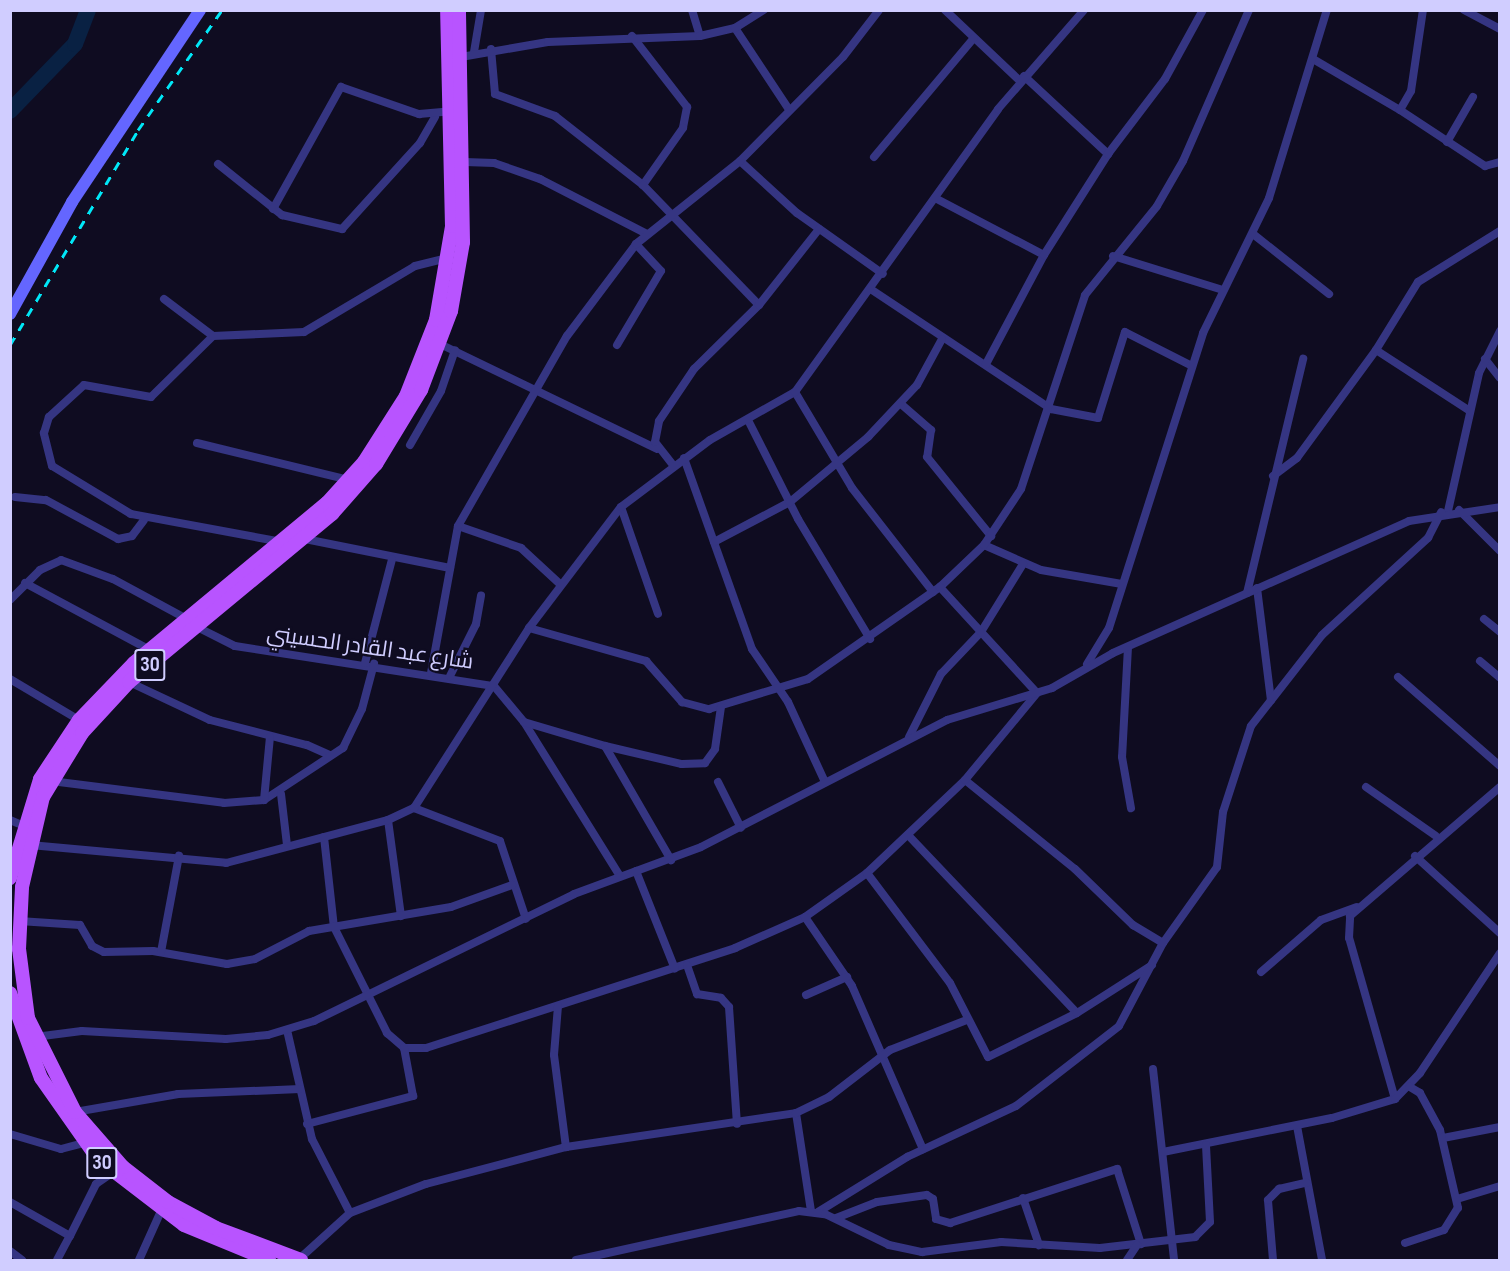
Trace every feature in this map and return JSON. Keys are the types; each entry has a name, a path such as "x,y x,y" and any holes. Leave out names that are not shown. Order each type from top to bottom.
{"main road":[{"name":"30","path":"299,1260 272,1258 161,1211 112,1173 84,1143 38,1070 15,991 19,921 29,845 51,782 82,733 129,682 349,480 416,376 436,320 448,258 451,111 447,10"},
{"name":"30","path":"10,878 16,823 40,779 79,720 150,650 192,623 304,539 382,455 410,411 440,344 462,253 468,54 459,10"},
{"name":"30","path":"15,991 35,1037 75,1112 109,1152 152,1191 272,1258"}],"street":[{"path":"10,314 72,202 200,10"},
{"path":"481,10 468,54 491,49 632,36 699,36 735,28 764,10"},
{"path":"692,10 699,36"},
{"path":"431,674 458,526 537,387 636,244 740,161 788,108 843,57 879,10"},
{"path":"945,10 1108,154"},
{"path":"29,845 179,856 226,863 388,820 414,808 529,628 560,584 621,507 673,465 749,422 795,392 872,290 935,198 1022,79 1084,10"},
{"path":"529,628 646,661 682,702 700,709 721,707 808,679 870,639 937,590 984,545 1022,489 1051,409 1074,320 1113,256 1150,215 1183,161 1249,10"},
{"path":"1084,668 1102,643 1190,365 1223,290 1253,234 1328,10"},
{"path":"1400,110 1411,91 1423,10"},
{"path":"1464,10 1500,28"},
{"path":"986,364 1044,255 1108,154 1164,79 1198,12"},
{"path":"735,28 788,108"},
{"path":"632,36 687,107 683,128 643,185"},
{"path":"873,157 974,38"},
{"path":"491,49 495,94 555,116 643,185 759,304"},
{"path":"1313,59 1400,110 1485,166 1500,162"},
{"path":"273,209 340,87 435,117 451,111"},
{"path":"1447,142 1473,97"},
{"path":"218,164 273,209 312,226 342,229 420,143 435,117"},
{"path":"740,161 819,229 883,274"},
{"path":"465,162 494,163 540,179 647,234"},
{"path":"935,198 1044,255"},
{"path":"657,449 659,421 682,386 759,304 819,229"},
{"path":"1273,476 1297,458 1376,350 1418,282 1500,231"},
{"path":"1253,234 1329,294"},
{"path":"617,345 661,271 636,244"},
{"path":"1113,256 1223,290"},
{"path":"164,299 213,336 304,332 416,266 448,258"},
{"path":"872,290 942,339 986,364 1051,409 1098,417 1125,332 1190,365"},
{"path":"815,1212 923,1149 1016,1106 1108,1036 1128,1014 1162,943 1217,867 1239,754 1271,700 1358,598 1428,538 1445,512 1485,359 1500,331"},
{"path":"213,336 151,396 84,385 59,403 46,424 52,465 144,520 284,542"},
{"path":"714,542 790,502 837,462 901,404 942,339"},
{"path":"440,344 537,387 657,449 673,465"},
{"path":"410,446 437,400 455,350"},
{"path":"1376,350 1470,411"},
{"path":"1247,593 1273,476 1303,359"},
{"path":"1485,359 1500,378"},
{"path":"795,392 837,462 937,590 981,632 1037,693"},
{"path":"901,404 931,430 927,457 991,536"},
{"path":"749,422 790,502 870,639"},
{"path":"197,444 349,480"},
{"path":"684,458 750,644 780,689 825,782"},
{"path":"15,497 46,500 118,539 132,536 144,520"},
{"path":"621,507 658,614"},
{"path":"35,1037 75,1031 226,1039 287,1030 368,997 526,919 620,876 671,860 741,828 909,737 991,704 1037,693 1128,647 1409,521 1445,512 1500,507"},
{"path":"1459,510 1500,551"},
{"path":"458,526 521,548 560,584"},
{"path":"304,539 392,559 450,568"},
{"path":"984,545 1023,564 1122,584"},
{"path":"51,782 224,803 264,800 281,794 328,755 343,748 351,735 370,664 392,559"},
{"name":"شارع عبد القادر الحسيني","path":"10,600 25,583 49,564 69,562 235,646 450,676 494,686 524,722 620,876"},
{"path":"909,737 941,674 981,632 1023,564"},
{"path":"25,583 150,650"},
{"path":"1257,588 1271,700"},
{"path":"450,676 476,624 481,595"},
{"path":"1484,619 1500,632"},
{"path":"1128,647 1122,757 1131,808"},
{"path":"1480,661 1500,678"},
{"path":"1398,677 1500,766"},
{"path":"10,679 79,720"},
{"path":"129,682 169,705 328,755"},
{"path":"404,1048 426,1047 675,969 806,916 867,873 965,780 1037,693"},
{"path":"524,722 605,746 682,764 705,763 715,749 721,707"},
{"path":"264,800 270,737"},
{"path":"605,746 671,860"},
{"path":"965,780 1075,869 1134,925 1162,943"},
{"path":"717,782 741,828"},
{"path":"1366,787 1437,836"},
{"path":"1261,972 1321,920 1357,907 1437,836 1500,787"},
{"path":"281,794 287,845"},
{"path":"414,808 500,841 512,885 526,919"},
{"path":"388,820 401,916"},
{"path":"908,835 1077,1013"},
{"path":"307,1124 413,1096 404,1048 387,1033 334,927 324,837"},
{"path":"161,952 179,856"},
{"path":"1414,856 1500,933"},
{"path":"636,871 675,969"},
{"path":"867,873 937,964 982,1051 993,1058 1077,1013 1152,965"},
{"path":"19,921 80,925 92,946 104,952 161,952 241,963 309,931 462,904 512,885"},
{"path":"1357,907 1349,938 1395,1099"},
{"path":"806,916 847,977 879,1056 923,1149"},
{"path":"1163,1152 1297,1126 1395,1099 1410,1087 1500,953"},
{"path":"687,965 697,994 721,998 729,1007 736,1124"},
{"path":"806,995 847,977"},
{"path":"558,1006 554,1055 566,1147"},
{"path":"299,1260 350,1213 426,1184 566,1147 736,1124 796,1113 829,1097 879,1056 967,1020"},
{"path":"287,1030 307,1124 350,1213"},
{"path":"1153,1069 1174,1260"},
{"path":"1405,1243 1448,1227 1457,1213 1457,1199 1443,1138 1420,1093 1410,1087"},
{"path":"75,1112 178,1094 300,1089"},
{"path":"796,1113 815,1212"},
{"path":"1297,1126 1322,1260"},
{"path":"1443,1138 1500,1127"},
{"path":"10,1134 61,1149 84,1143"},
{"path":"576,1260 758,1216 815,1212 836,1218 909,1250 1001,1242 1039,1245 1139,1244 1201,1235 1210,1222 1206,1145"},
{"path":"836,1218 877,1202 927,1195 933,1199 936,1219 944,1223 1117,1169 1128,1191 1139,1244"},
{"path":"57,1260 96,1184 112,1173"},
{"path":"1273,1260 1268,1200 1279,1189 1306,1183"},
{"path":"1457,1199 1500,1186"},
{"path":"1023,1198 1039,1245"},
{"path":"10,1203 70,1236"},
{"path":"139,1260 161,1211"},
{"path":"1126,1260 1139,1244"},
{"path":"10,1251 22,1260"}],"waterway":[{"path":"10,111 75,44 88,10"}],"railway":[{"path":"10,345 138,130 222,10"}]}
